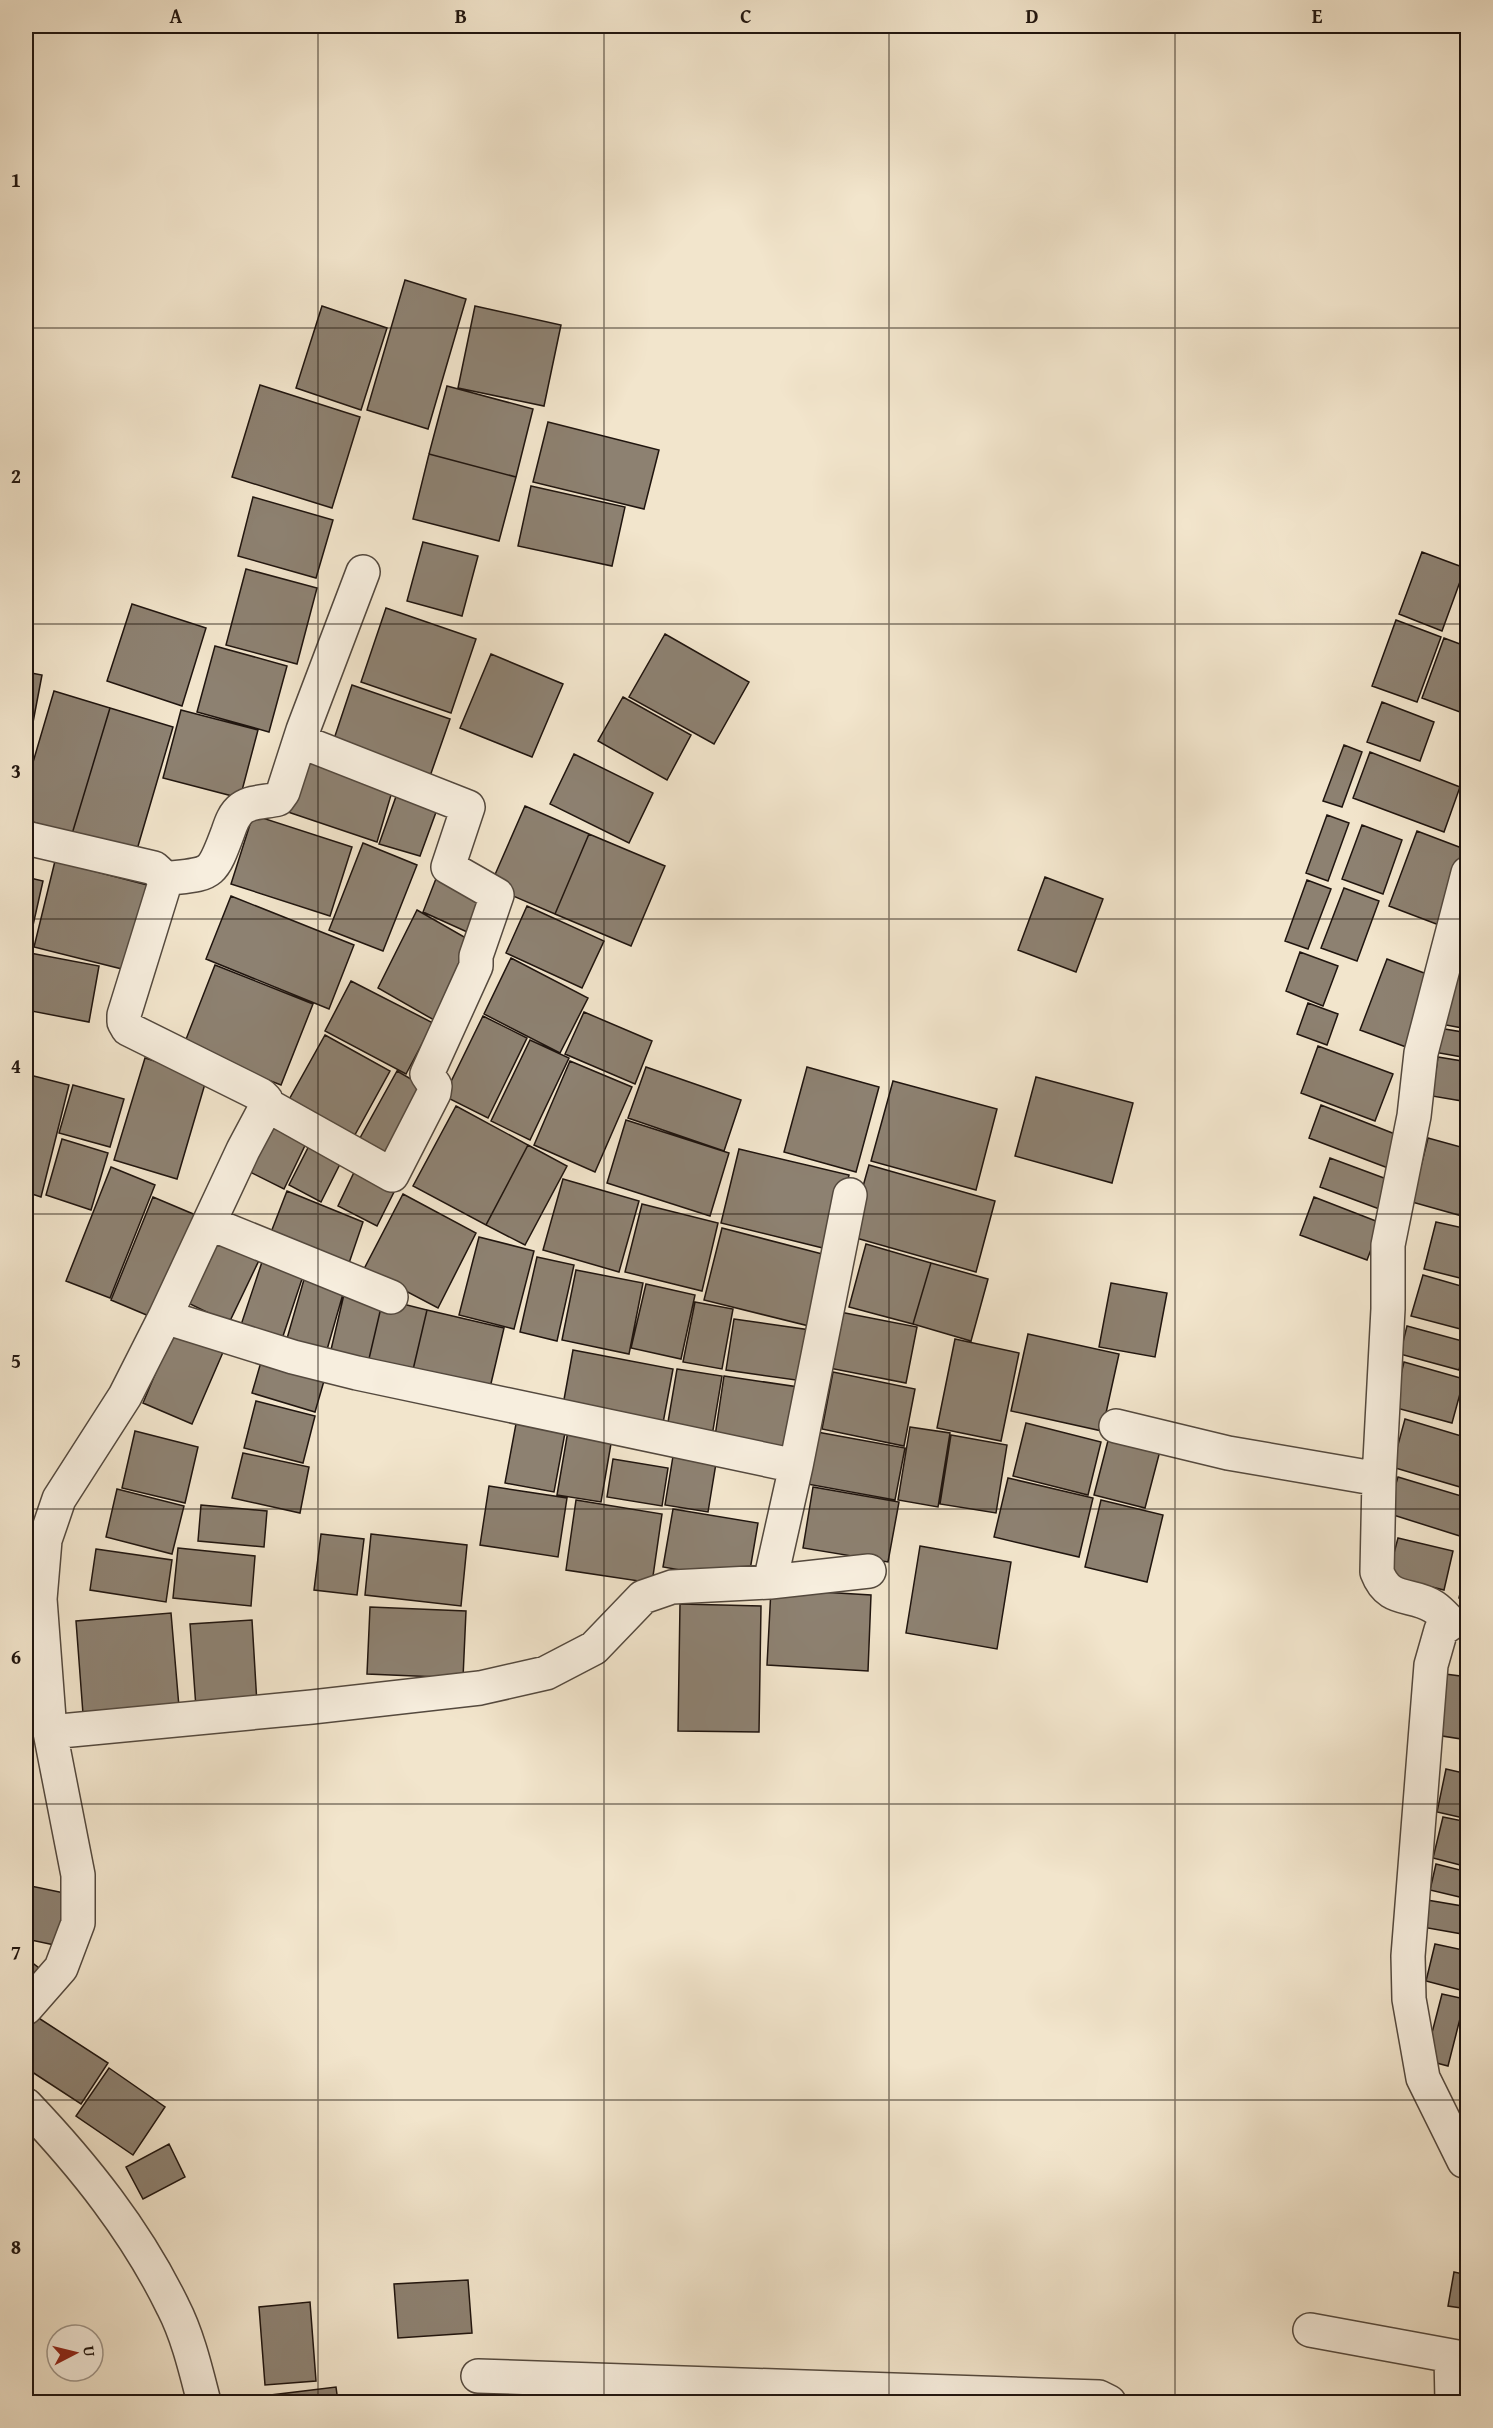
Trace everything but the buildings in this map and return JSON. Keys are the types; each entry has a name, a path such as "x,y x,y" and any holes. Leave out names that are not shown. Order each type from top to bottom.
{"street":[{"path":"164,879 199,874 209,870 216,864 233,817 243,807 252,803 278,799 283,792 363,572"},
{"path":"267,1105 392,1175 434,1093 435,1086 427,1074 476,966 476,956 497,895 448,867 468,807 300,741"},
{"path":"26,838 154,868 164,879 164,886 124,1015 124,1022 128,1029 261,1095 267,1105 125,1396 59,1499 45,1540 40,1599 50,1732 78,1875 78,1923 61,1968 26,2008"},
{"path":"1467,873 1421,1053 1414,1116 1388,1245 1388,1309 1379,1479 1377,1572 1381,1584 1390,1592 1433,1606 1451,1623 1441,1630 1431,1665 1408,1956 1409,1999 1423,2078 1464,2161 1467,2162"},
{"path":"770,1582 796,1466 850,1196"},
{"path":"209,1222 391,1297"},
{"path":"165,1317 293,1357 357,1373 796,1466"},
{"path":"1116,1426 1228,1453 1379,1479"},
{"path":"50,1732 480,1688 546,1672 594,1648 643,1597 672,1587 770,1582 869,1571"},
{"path":"26,2105 99,2187 134,2237 174,2308 204,2403"},
{"path":"1310,2330 1459,2358 1452,2403"},
{"path":"478,2376 1099,2397 1109,2403"}]}
